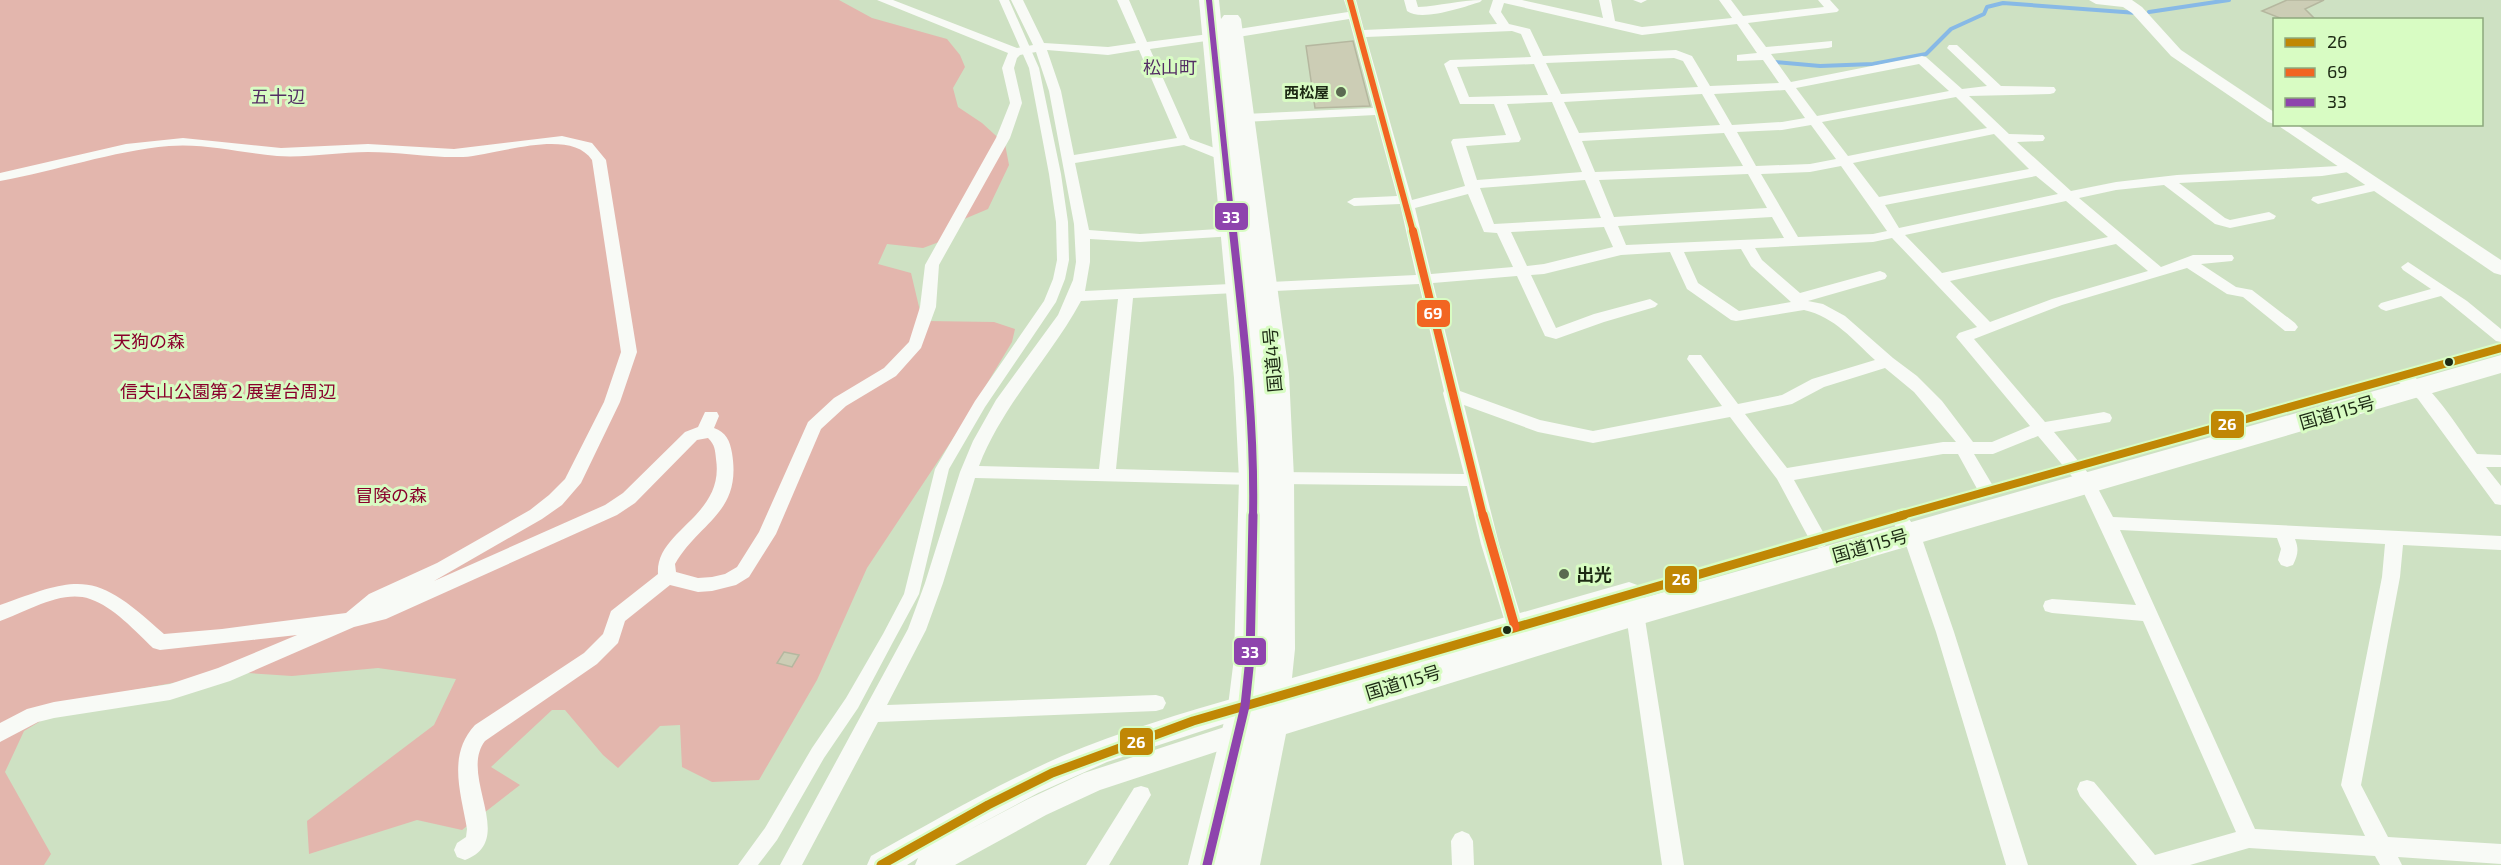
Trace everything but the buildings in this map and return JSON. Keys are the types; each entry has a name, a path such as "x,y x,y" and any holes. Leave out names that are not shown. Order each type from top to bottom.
{"highway":[{"name":"国道4号","path":"1209,0 1223,35 1244,118 1252,288"},
{"name":"国道4号","path":"1228,0 1223,35 1227,157 1234,232 1275,374 1267,478 1281,610 1279,649 1257,714"},
{"name":"国道115号","path":"2410,382 2501,348"},
{"name":"国道115号","path":"1257,714 1904,525 2410,382 2501,364"},
{"name":"国道115号","path":"1257,714 1515,627 1630,605 1819,541 1904,525 1987,491 2080,475"},
{"path":"1207,865 1257,714"},
{"path":"1241,865 1257,714"}],"street":[{"path":"883,0 1028,50"},
{"path":"791,865 873,714 930,601 946,537 981,440 1002,404 1019,383 1075,296 1082,275 1081,234 1053,83 1028,50 1004,0"},
{"path":"747,865 771,834 818,753 852,703 888,638 911,594 942,469 980,404 1050,302 1059,279 1064,260 1062,222 1038,87 1017,0"},
{"path":"1122,0 1185,141"},
{"path":"1410,0 1413,10 1437,10 1476,0"},
{"path":"1499,0 1495,12 1505,27"},
{"path":"1507,0 1548,5 1610,25 1642,31 1833,10 1824,0"},
{"path":"1605,0 1610,25"},
{"path":"1725,0 1876,202 1896,234 1988,329"},
{"path":"2096,0 2127,3 2137,10 2176,54 2273,118"},
{"path":"667,577 698,585 730,580 743,572 767,534 814,426 840,402 890,372 916,344 928,307 932,265 1004,138 1016,103 1008,68 1011,57 1028,50 1050,46 1108,51 1142,47 1223,35 1352,7 1406,203 1473,480 1515,627"},
{"path":"1359,34 1505,27 1514,27 1526,32 1574,137 1621,250"},
{"path":"1741,58 1828,44"},
{"path":"1953,48 1998,90"},
{"path":"1793,241 1753,170 1705,90 1688,59 1676,54 1450,64 1464,101 1499,101 1705,90 1788,86 1922,60 2039,171 2159,273"},
{"path":"1574,137 1814,122 1959,93 2050,90"},
{"path":"1499,101 1514,139 1458,142 1489,229 1608,220 1776,212"},
{"path":"1244,118 1381,111"},
{"path":"2287,126 2501,268"},
{"path":"1354,202 1406,203 1472,186 1589,176 1810,168 1844,160 2000,134 2038,138"},
{"path":"0,177 122,148 179,142 201,142 219,147 281,152 366,148 454,153 560,140 580,142 595,152 600,169 628,352 620,382 572,483 558,498 530,518 426,577 365,606 351,620 223,675 150,697 54,710 34,715 0,733"},
{"path":"1068,160 1185,141 1227,157"},
{"path":"1075,296 1423,279 1544,269 1621,250 1896,234 2116,186 2167,180 2322,172 2350,168"},
{"path":"1876,202 2039,171"},
{"path":"2167,180 2220,221 2230,224 2269,216"},
{"path":"2318,200 2378,186"},
{"path":"1502,228 1550,332 1556,334 1599,318 1650,304"},
{"path":"1081,234 1140,238 1234,232"},
{"path":"1940,278 2120,239"},
{"path":"1745,243 1756,263 1801,302 1824,310 1844,321 1887,362 1904,372 1937,406 1965,441 1964,447 1987,491"},
{"path":"1675,248 1692,286 1736,316 1801,302 1880,276"},
{"path":"2227,258 2189,262 2159,273 2057,302 1964,337 2080,475 2108,523 2249,838"},
{"path":"2189,262 2205,275 2232,291 2247,293 2290,327"},
{"path":"2408,267 2443,291 2501,337"},
{"path":"2386,306 2443,291"},
{"path":"1107,476 1126,294"},
{"path":"1695,359 1783,475 1819,541"},
{"path":"1451,393 1535,426 1593,437 1734,408 1786,400 1818,383 1887,362"},
{"path":"2410,382 2501,499"},
{"path":"1783,475 1904,456 1943,447 1993,448 2041,428 2104,418"},
{"path":"0,613 67,590 90,591 127,613 160,642 254,633 379,614 599,516 630,498 685,441 708,423 722,442 727,474 723,490 715,505 673,552 666,564 667,577"},
{"path":"2472,460 2501,461"},
{"path":"968,472 1473,480"},
{"path":"2108,523 2501,543"},
{"path":"1904,525 1945,632 2017,865"},
{"path":"2284,532 2290,549 2287,560"},
{"path":"2391,865 2351,785 2391,577 2395,546 2392,538"},
{"path":"465,850 476,842 478,829 466,758 476,737 601,649 611,639 618,616 667,577"},
{"path":"1630,605 1671,865"},
{"path":"2052,606 2149,615"},
{"path":"873,714 1156,704"},
{"path":"942,863 1037,807 1257,714"},
{"path":"881,865 988,805 1052,773 1106,752 1257,714"},
{"path":"2087,789 2150,865"},
{"path":"1097,865 1141,795"},
{"path":"2155,865 2185,861 2249,838 2501,854"},
{"path":"1462,842 1463,865"}],"green space":[{"path":"0,0 839,0 872,18 947,39 960,55 965,67 953,88 958,107 982,123 1005,144 1009,165 988,209 950,225 939,242 923,248 887,244 878,264 911,273 920,311 927,321 994,322 1015,329 1012,342 964,422 867,568 817,680 759,780 712,782 682,767 680,725 660,726 618,768 603,755 565,710 552,710 491,767 520,785 462,830 417,820 309,854 307,821 434,725 456,679 378,668 292,676 232,672 74,701 24,731 5,772 51,854 44,865 0,865"}],"waterway":[{"path":"2149,12 2229,0"},
{"path":"1774,62 1820,66 1873,64 1926,54 1951,29 1984,14 1987,7 2003,3 2137,13"}],"transit line":[{"name":"33","path":"1207,865 1245,706 1250,658 1254,479 1248,378 1209,0"},
{"name":"69","path":"1350,0 1407,206 1490,544 1515,627"},
{"name":"26","path":"881,865 988,805 1052,773 1193,721 1987,491 2501,348"}],"place":[{"name":"西松屋","path":"1341,92"},
{"name":"出光","path":"1564,574"}],"district":[{"name":"松山町","path":"1170,67"},
{"name":"五十辺","path":"278,96"}],"park label":[{"name":"天狗の森","path":"149,341"},
{"name":"信夫山公園第２展望台周辺","path":"228,391"},
{"name":"冒険の森","path":"391,495"}]}
